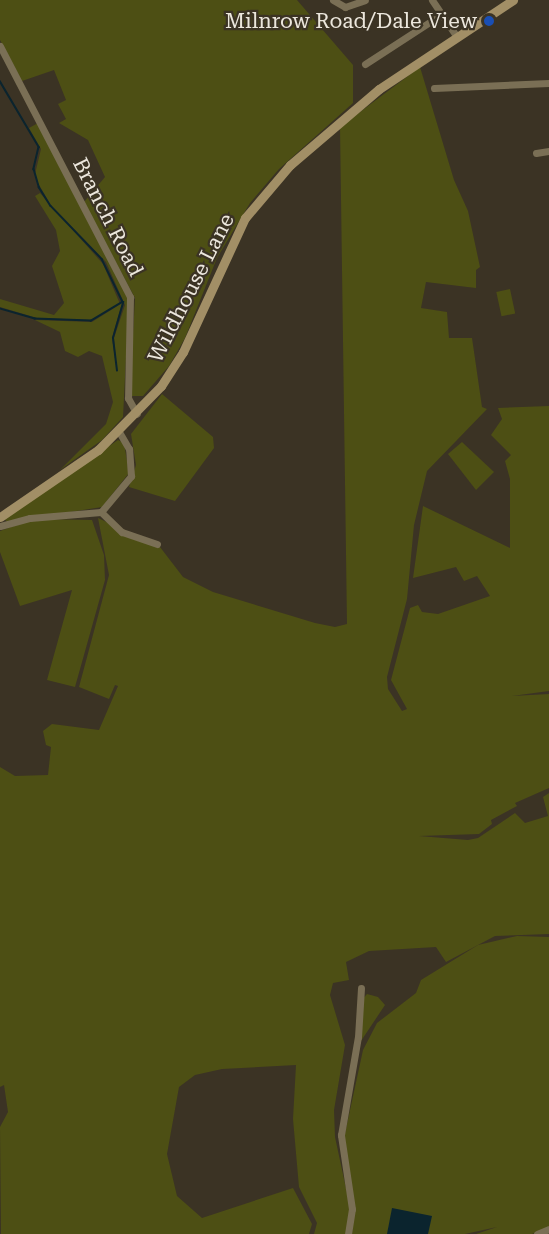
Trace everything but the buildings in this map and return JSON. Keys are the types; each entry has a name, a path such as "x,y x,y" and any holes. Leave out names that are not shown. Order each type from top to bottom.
{"main road":[{"name":"Wildhouse Lane","path":"0,517 119,432 137,414 183,352 223,258 251,210 290,165 379,89 513,0"}],"street":[{"path":"333,0 345,7 365,0"},
{"path":"432,0 457,37"},
{"path":"365,64 442,14"},
{"name":"Branch Road","path":"0,46 130,297 128,398 137,414"},
{"path":"434,88 549,83"},
{"path":"536,153 549,151"},
{"path":"0,526 30,518 101,512 131,476 129,449 119,432"},
{"path":"101,512 122,532 157,544"},
{"path":"348,1234 352,1209 341,1135 358,1037 361,988"},
{"path":"537,1234 549,1229"}],"shaded area":[{"path":"0,0 297,0 353,65 353,103 279,169 250,203 217,258 185,338 169,366 143,396 132,396 130,391 135,298 84,202 105,177 88,140 59,123 66,119 58,104 66,100 54,70 22,81 0,40"},
{"path":"420,67 454,180 468,211 480,267 476,270 476,288 426,282 421,308 447,312 449,338 472,338 482,407 487,409 427,471 414,525 407,599 387,677 388,689 402,711 407,709 391,680 410,608 418,605 422,612 438,614 490,596 477,576 464,581 456,567 413,578 423,506 510,548 510,479 505,461 511,455 491,435 502,419 498,408 549,406 549,691 512,696 549,694 549,788 515,803 517,806 491,820 492,824 479,834 419,836 468,840 478,838 515,813 525,823 548,816 543,797 549,793 549,934 495,936 446,962 436,947 369,951 346,962 349,980 333,983 330,995 345,1045 334,1110 335,1137 350,1207 347,1234 314,1234 317,1223 299,1187 293,1119 296,1065 222,1069 195,1075 179,1087 167,1154 177,1196 202,1218 293,1188 312,1224 309,1234 1,1234 0,1127 8,1112 4,1085 0,1087 0,767 15,776 48,775 51,747 46,745 43,731 52,724 99,730 118,686 115,685 109,699 79,687 109,575 98,518 160,547 183,577 213,592 315,623 335,627 347,624 340,127"},
{"path":"38,123 129,297 123,417 102,440 60,470 106,424 113,402 102,356 89,351 78,357 65,351 60,332 35,320 92,322 122,303 112,338 117,372 114,338 125,305 106,262 50,204 38,183 35,174 41,149 29,128"},
{"path":"40,193 103,264 120,304 91,320 37,318 0,307 0,299 54,315 64,303 52,266 60,251 56,230 35,196"},
{"path":"510,289 515,313 502,316 496,292"},
{"path":"162,394 213,437 214,448 175,501 129,487 136,465 131,434"},
{"path":"118,440 124,443 129,473 102,507 7,522 4,518"},
{"path":"462,442 494,472 476,490 448,454"},
{"path":"34,519 92,520 104,555 105,580 75,687 47,680 72,590 20,606 0,552 0,531"},
{"path":"517,936 549,937 549,1227 532,1234 476,1234 497,1227 465,1234 352,1234 354,1200 344,1138 363,1050 377,1023 416,993 421,980 478,945"},
{"path":"367,994 378,997 385,1005 361,1041 361,1001"}],"water":[{"path":"392,1208 432,1216 428,1234 387,1234"}],"waterway":[{"path":"0,81 39,147 34,169 39,187 51,206 102,259 123,302 91,321 35,319 0,309"},
{"path":"117,371 113,338 123,302"}],"place":[{"name":"Milnrow Road/Dale View","path":"489,21"}]}
